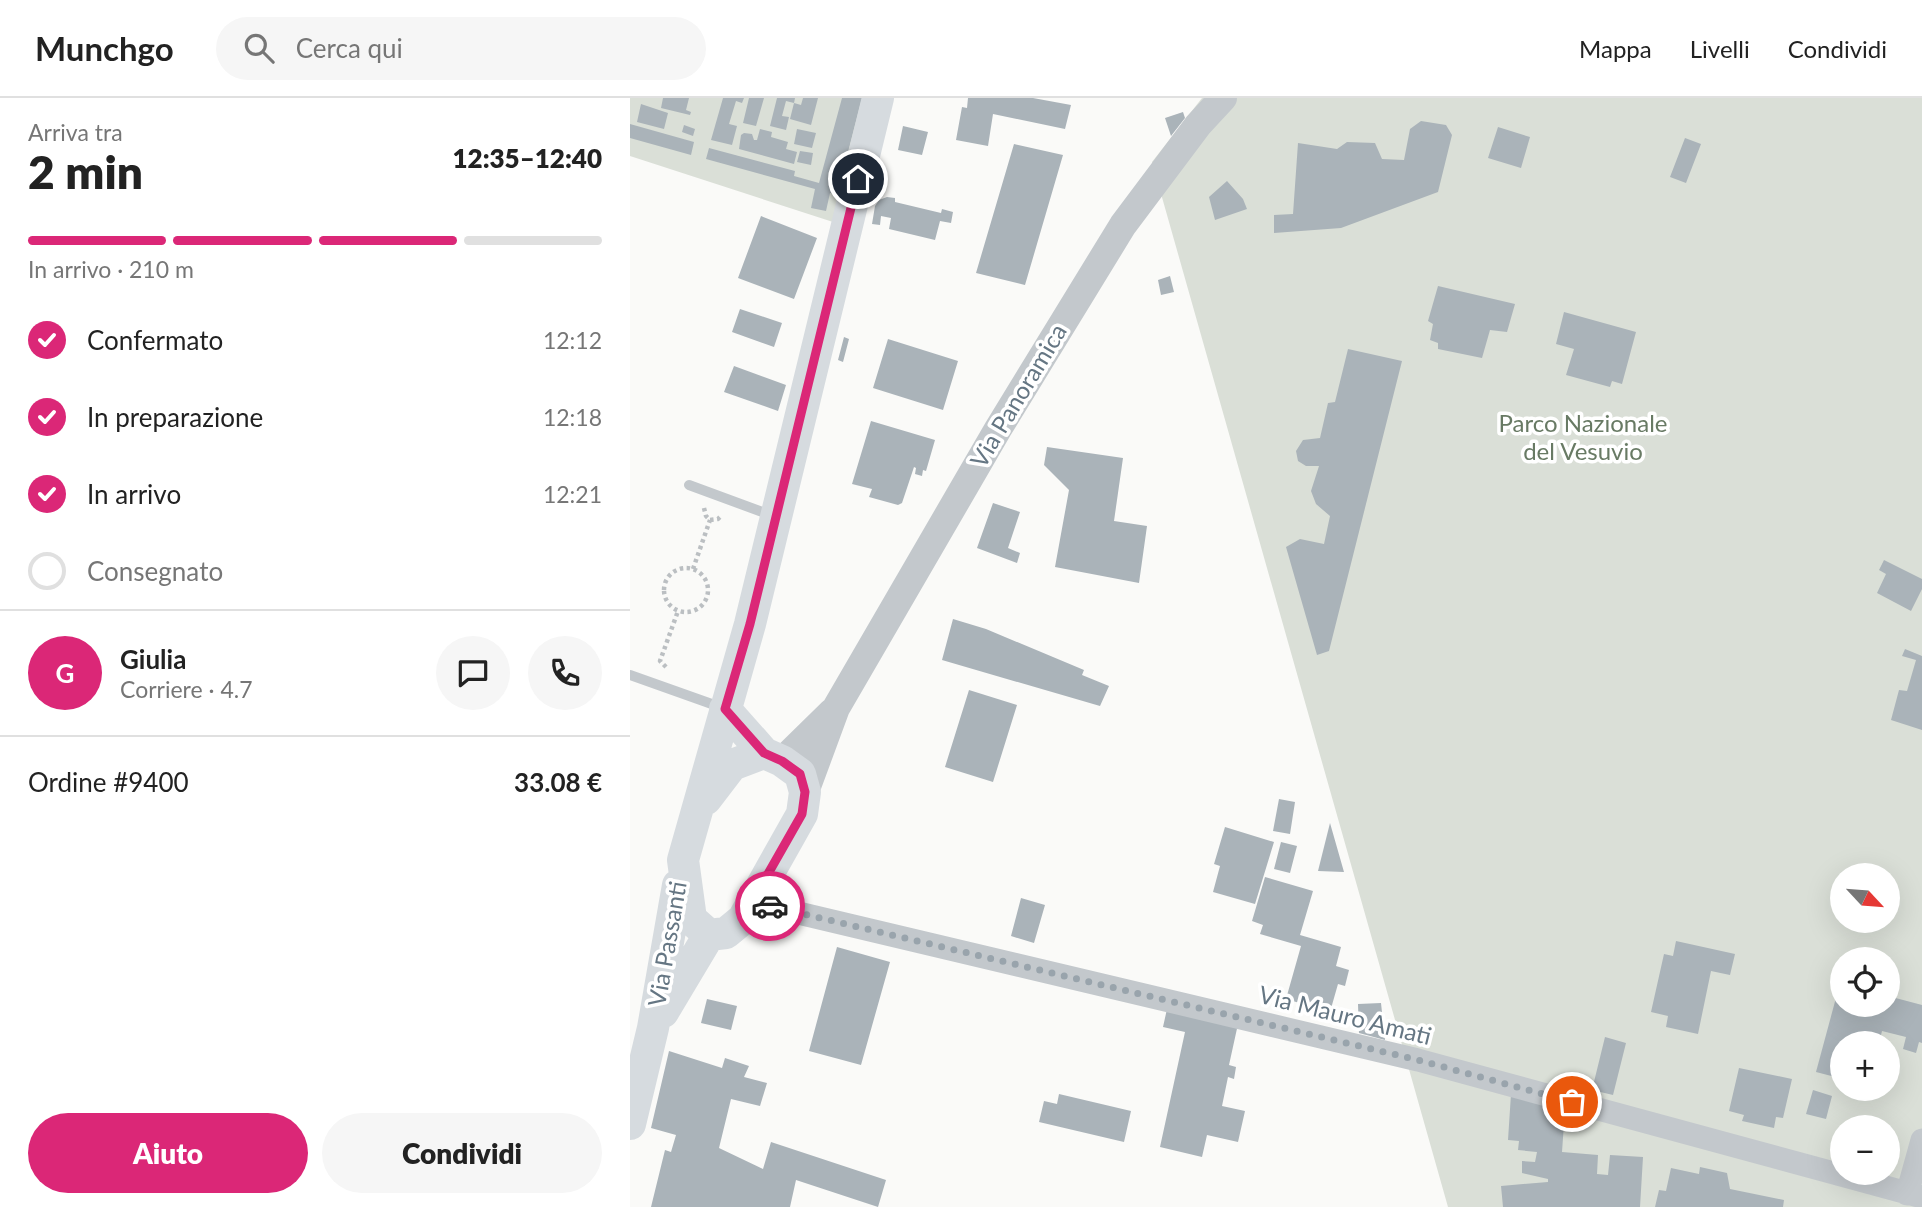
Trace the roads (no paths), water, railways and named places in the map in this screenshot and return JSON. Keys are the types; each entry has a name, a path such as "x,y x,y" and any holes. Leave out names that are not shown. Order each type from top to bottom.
{"main road":[{"name":"Via Passanti","path":"630,1124 653,1028 683,860 750,624 878,98"},
{"path":"725,709 773,757 800,774 805,792"},
{"name":"Via Passanti","path":"696,812 732,765 773,757"},
{"name":"Via Passanti","path":"683,860 691,919 709,935 726,933 743,919 802,814 805,792"},
{"name":"Via Passanti","path":"653,1028 709,935"}],"street":[{"name":"Via Panoramica","path":"805,792 836,708 998,429 1123,225 1198,125 1223,98"},
{"name":"Via Panoramica","path":"773,757 836,708"},
{"name":"Via Mauro Amati","path":"752,902 1418,1060 1914,1196"},
{"path":"1914,1196 1922,1140"}],"lane":[{"path":"689,485 776,517"},
{"path":"630,675 725,709"}],"park label":[{"name":"Parco Nazionale del Vesuvio","path":"1583,438"}]}
